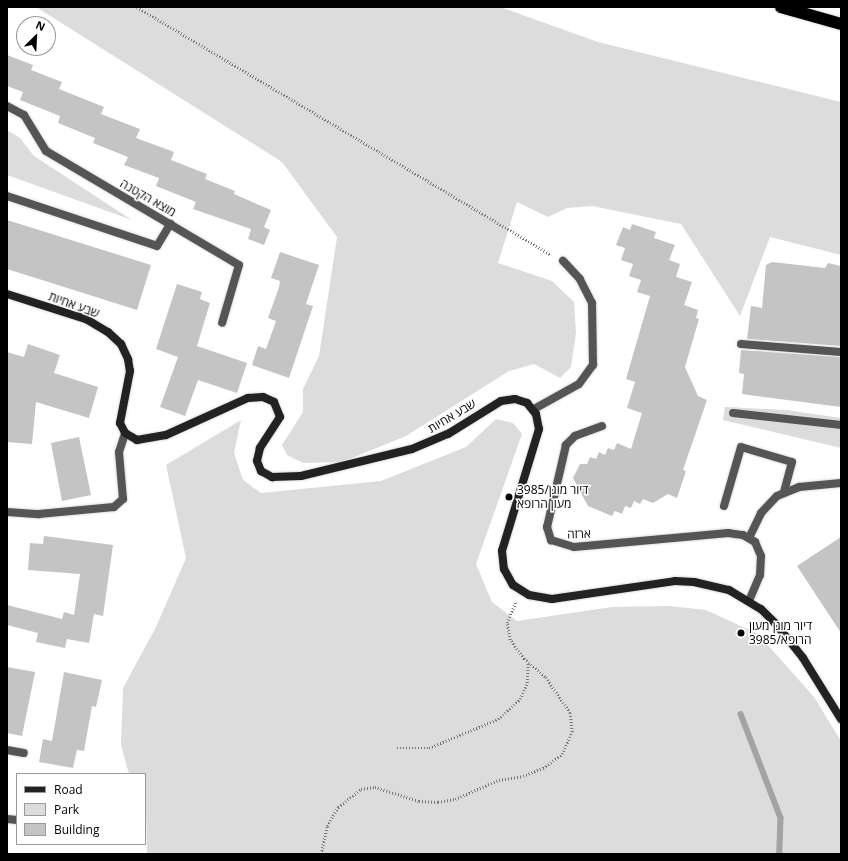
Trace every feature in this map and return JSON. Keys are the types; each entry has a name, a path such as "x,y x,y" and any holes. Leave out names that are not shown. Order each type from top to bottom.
{"highway":[{"path":"781,7 841,22"},
{"path":"802,7 841,22"}],"main road":[{"name":"שבע אחיות","path":"7,294 86,319 108,332 121,344 128,359 130,371 120,410 120,423 125,433 137,440 147,440 166,435 248,398 269,399 278,406 280,417 260,448 258,466 272,477 290,478 420,447 448,434 501,401 519,400 534,409"},
{"path":"534,409 539,423 538,440 502,551 507,577 520,591 552,599 654,583 694,582 729,590 749,601 766,614 789,639 841,719"}],"street":[{"name":"מוצא הקטנה","path":"7,106 24,115 46,151 239,265 222,324"},
{"path":"7,196 157,246 170,224"},
{"path":"534,409 578,384 593,365 592,303 580,279 563,261"},
{"path":"741,344 841,352"},
{"path":"733,413 841,426"},
{"name":"ארזה","path":"602,426 575,436 564,449 547,527 548,537 554,543 574,547 728,533 749,538"},
{"path":"7,512 39,514 114,507 122,499 119,452 125,433"},
{"path":"724,506 741,447 792,462 784,492"},
{"path":"749,601 762,565 759,548 749,538 766,507 784,492 808,485 841,483"},
{"path":"7,750 24,753"}],"path":[{"path":"137,7 563,261"},
{"path":"321,854 327,826 338,807 361,789 375,787 419,801 438,802 455,799 499,780 523,776 543,768 562,754 572,732 570,713 544,677 528,662 510,640 507,623 520,591"},
{"path":"397,748 429,748 498,719 520,699 527,683 528,662"}],"green space":[{"path":"36,7 500,7 598,42 841,102 841,255 770,237 740,316 681,224 592,206 567,208 548,217 517,202 498,263 552,281 574,302 576,333 571,367 560,378 534,364 509,371 406,436 342,462 303,463 287,455 282,445 303,412 303,389 319,356 337,237 282,162 56,20 56,16 50,16"},
{"path":"7,130 20,138 34,156 132,220 7,175"},
{"path":"725,407 786,410 841,418 841,448 723,420"},
{"path":"496,419 513,423 522,434 476,564 492,602 517,621 612,607 669,606 706,610 758,634 814,697 841,741 841,854 147,854 146,773 129,773 121,745 123,688 156,627 186,558 166,465 241,420 234,453 243,480 261,493 381,481 466,447"}],"building":[{"path":"7,55 33,65 31,70 62,82 59,89 104,107 101,114 140,129 136,138 174,152 171,160 207,174 205,179 235,191 234,194 271,210 264,227 270,230 264,245 248,239 251,229 193,209 196,202 156,186 159,178 124,165 128,157 93,143 95,138 58,123 60,116 20,100 23,92 7,86"},
{"path":"7,220 151,265 137,310 7,269"},
{"path":"632,224 656,232 654,238 675,245 669,260 680,264 676,277 692,282 684,305 698,310 696,318 699,319 685,367 698,396 707,400 683,470 686,471 677,498 668,494 653,503 643,499 640,504 634,501 631,508 625,506 622,514 615,511 612,516 588,506 573,478 580,464 587,464 590,457 596,459 599,452 605,455 608,448 614,450 617,443 631,449 642,413 627,408 635,382 626,379 650,296 637,292 641,280 629,276 633,264 621,260 625,248 616,245 623,227 630,230"},
{"path":"280,252 319,265 306,304 313,306 289,378 252,365 258,346 266,349 276,321 268,318 279,287 280,281 271,278"},
{"path":"772,262 825,268 828,263 841,266 841,346 747,339 751,306 762,308 766,265"},
{"path":"177,284 202,292 200,299 210,303 197,346 247,363 237,393 198,380 185,416 160,407 178,357 156,349"},
{"path":"28,344 60,355 54,373 98,387 89,418 36,402 32,444 7,442 7,352 24,357"},
{"path":"741,350 841,357 841,407 742,394 744,374 739,373"},
{"path":"79,437 91,495 62,501 51,443"},
{"path":"44,536 113,545 103,616 94,614 89,643 67,639 65,648 36,642 38,633 7,625 7,605 62,619 64,612 74,615 80,574 28,570 30,543 43,544"},
{"path":"841,537 841,633 797,566"},
{"path":"7,667 35,672 22,736 7,733"},
{"path":"64,672 102,680 96,707 92,706 84,751 77,750 73,768 39,762 43,739 52,741"}],"waterway":[{"path":"741,714 781,818 780,854"}],"place":[{"name":"3985/דיור מוגן מעון הרופא","path":"509,497"},
{"name":"דיור מוגן מעון הרופא/3985","path":"741,633"}]}
